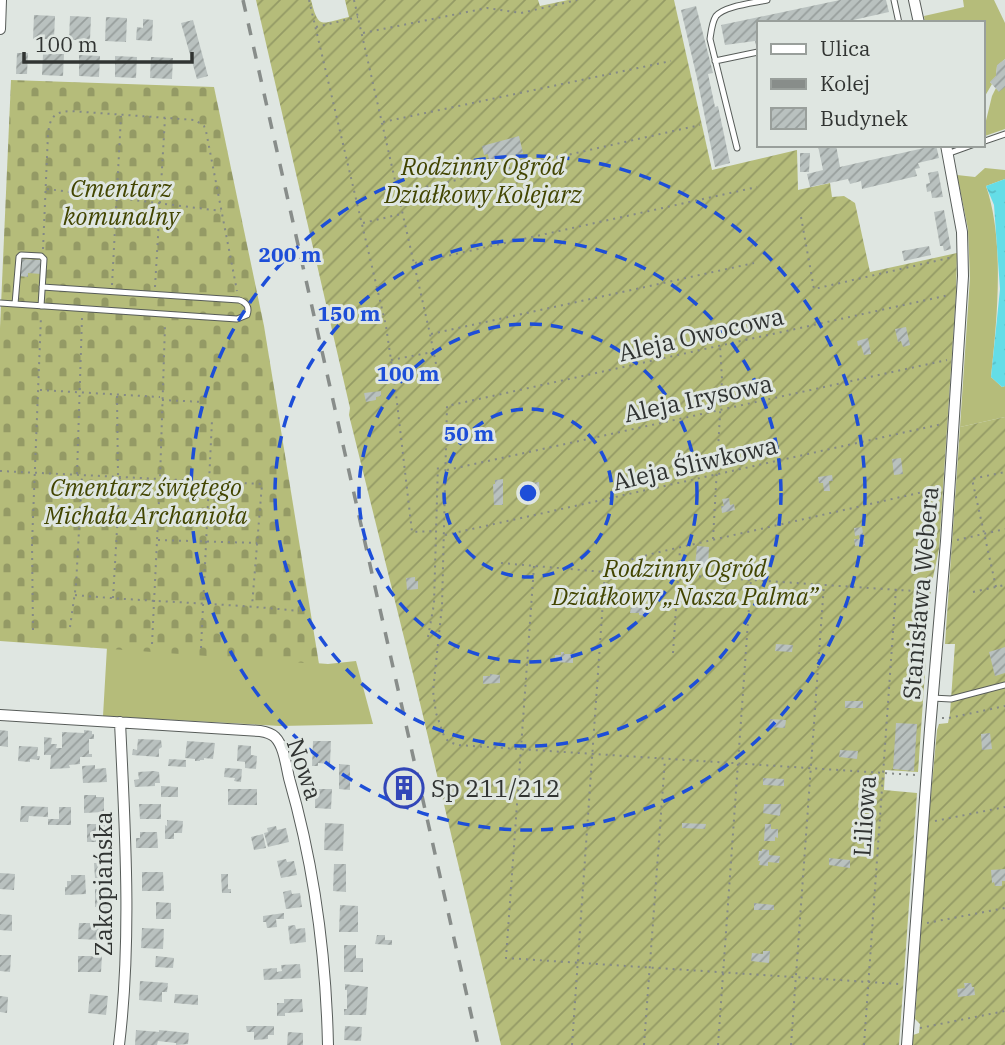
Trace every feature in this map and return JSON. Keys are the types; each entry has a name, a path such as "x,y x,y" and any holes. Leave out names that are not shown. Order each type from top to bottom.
{"street":[{"path":"0,29 1,0"},
{"path":"914,0 919,21"},
{"name":"Stanisława Webera","path":"907,1045 946,541 964,256 946,149"},
{"name":"Nowa","path":"0,715 260,730 274,736 279,743 296,802 310,861 324,973 328,1045"},
{"name":"Zakopiańska","path":"119,1045 127,911 121,722"}],"lane":[{"path":"737,148 709,39 717,15 726,9 767,0"},
{"path":"894,0 898,21"},
{"path":"715,61 757,52"},
{"path":"984,141 1005,134"},
{"path":"15,304 19,257 31,256 43,257 41,306"},
{"path":"0,303 237,319 248,312 244,302 239,300 42,288"},
{"path":"932,698 951,699 1005,685"}],"path":[{"path":"309,0 386,326 412,532 436,531"},
{"path":"354,0 434,352 439,389"},
{"path":"362,33 478,10 521,13 577,0"},
{"path":"315,27 358,18"},
{"path":"382,122 671,61"},
{"path":"43,257 48,134 54,116 70,111 195,120 204,126 206,131 239,300"},
{"path":"111,292 121,114"},
{"path":"154,295 165,117"},
{"path":"398,193 700,125"},
{"path":"414,264 757,187"},
{"path":"46,189 222,211"},
{"path":"362,223 403,214"},
{"path":"801,216 814,289 964,256"},
{"path":"430,334 754,263"},
{"name":"Aleja Owocowa","path":"446,470 447,406 962,292"},
{"path":"33,630 32,543 41,316"},
{"path":"76,475 82,318"},
{"path":"152,644 164,323"},
{"path":"713,540 722,379 720,346"},
{"path":"391,359 434,352"},
{"name":"Aleja Irysowa","path":"446,470 958,357"},
{"path":"39,390 203,401"},
{"path":"113,599 119,477 117,395"},
{"path":"201,648 212,420"},
{"name":"Aleja Śliwkowa","path":"444,535 954,422"},
{"path":"428,637 434,604 438,463"},
{"path":"446,470 442,606 433,691 436,713 444,736 449,741 521,749 926,776"},
{"path":"0,471 262,484 252,606"},
{"path":"996,587 972,479 1005,472"},
{"path":"70,626 75,595 82,475"},
{"path":"501,563 605,572 633,559 680,547 949,486"},
{"path":"946,541 1005,528"},
{"path":"157,540 257,543"},
{"path":"673,653 680,547"},
{"path":"534,566 506,958 912,985"},
{"path":"572,1045 605,572"},
{"path":"678,575 942,592"},
{"path":"718,1045 751,579"},
{"path":"791,1045 824,584"},
{"path":"973,592 1005,585"},
{"name":"Liliowa","path":"864,1045 897,589"},
{"path":"75,595 299,611"},
{"path":"931,717 949,718 1005,706"},
{"path":"645,1045 665,758"},
{"path":"923,820 937,821 1005,807"},
{"path":"916,924 1005,908"},
{"path":"909,1027 920,1028 1005,1011"}],"green space":[{"name":"Rodzinny Ogród Działkowy „Nasza Palma”","path":"256,0 311,0 316,17 319,21 327,22 349,17 345,0 538,0 540,6 568,0 674,0 712,170 797,150 798,190 830,183 832,197 844,196 855,203 870,272 957,253 939,549 931,587 918,772 885,770 884,790 917,793 899,1045 501,1045 349,415 350,408"},
{"path":"963,0 994,0 1005,23 1005,59 997,66 996,76 990,82 992,84 984,99 984,21 925,21 924,16 964,7"},
{"name":"Cmentarz świętego Michała Archanioła","path":"11,80 214,87 264,326 319,664 0,641 0,328"},
{"path":"1005,87 1005,129 984,136 992,96 996,88"},
{"path":"985,168 1005,170 1005,179 986,186 996,231 998,255 991,377 1002,387 1005,386 1005,417 960,427 970,278 968,229 957,175 975,177"},
{"path":"1005,417 1005,1045 912,1045 913,1035 919,1033 920,1024 915,1019 937,730 939,724 948,723 950,713 955,644 945,644 960,427"},
{"path":"107,647 328,664 356,661 373,724 281,726 103,716"}],"water":[{"path":"1005,179 1005,386 1002,387 991,377 1000,289 994,205 986,186"}],"building":[{"path":"840,0 886,0 889,12 849,21 757,21 757,50 755,41 725,45 721,25"},
{"path":"696,6 713,73 708,74 715,107 718,106 730,163 715,167 681,10"},
{"path":"34,15 55,16 54,39 33,39"},
{"path":"70,16 91,17 90,40 69,40"},
{"path":"106,17 127,18 126,42 105,41"},
{"path":"143,19 153,20 152,41 136,40 137,27 143,28"},
{"path":"193,20 208,76 197,79 181,23"},
{"path":"17,53 28,53 27,74 16,74"},
{"path":"43,54 64,54 63,76 42,75"},
{"path":"79,55 100,56 99,77 79,76"},
{"path":"115,56 137,57 136,78 115,77"},
{"path":"151,57 173,58 172,79 150,78"},
{"path":"1005,59 1005,87 999,92 990,82 996,76 997,65"},
{"path":"519,136 523,153 489,161 488,154 484,155 482,146"},
{"path":"818,147 836,147 840,167 924,147 936,147 939,158 918,163 920,168 915,169 917,176 862,189 861,181 850,184 848,179 810,187 807,174 823,170"},
{"path":"800,153 810,153 809,172 800,172"},
{"path":"938,171 943,197 932,198 931,191 927,192 926,184 930,183 928,173"},
{"path":"944,210 951,249 944,251 943,246 940,246 934,212"},
{"path":"929,246 931,255 904,261 902,251"},
{"path":"20,259 41,260 41,274 28,273 28,277 19,276"},
{"path":"906,327 910,345 903,347 901,341 898,342 895,329"},
{"path":"868,338 871,354 864,355 857,341"},
{"path":"381,391 381,396 376,397 376,400 366,402 364,393"},
{"path":"901,458 903,474 894,475 892,459"},
{"path":"832,475 833,481 829,481 830,491 824,491 823,483 819,483 818,477"},
{"path":"503,479 503,505 494,505 493,484 495,480"},
{"path":"539,482 540,495 531,496 530,483"},
{"path":"729,498 730,505 734,504 735,510 722,513 722,499"},
{"path":"862,527 865,545 855,546 854,539 859,539 859,535 855,536 854,528"},
{"path":"697,546 709,547 708,568 695,565"},
{"path":"415,577 418,589 407,590 406,578"},
{"path":"631,607 650,608 650,612 647,612 647,616 630,613"},
{"path":"776,644 793,645 792,652 775,651"},
{"path":"1005,647 1005,673 995,676 989,652"},
{"path":"561,652 573,654 573,663 555,662 555,655 561,655"},
{"path":"500,675 500,683 483,684 483,676"},
{"path":"845,701 863,701 863,708 845,708"},
{"path":"770,719 786,720 785,728 769,727"},
{"path":"896,723 917,724 914,771 893,769"},
{"path":"0,730 8,731 8,747 0,746"},
{"path":"84,730 94,734 94,739 89,739 89,754 92,754 92,757 80,757 80,764 69,765 70,768 50,769 51,755 44,755 44,737 52,738 51,744 62,748 62,732 84,733"},
{"path":"990,733 992,749 982,750 981,734"},
{"path":"138,739 161,740 159,757 132,755 133,749 137,750"},
{"path":"187,741 215,743 213,759 195,761 185,758"},
{"path":"313,741 331,741 330,764 318,763 318,766 312,766"},
{"path":"238,745 251,746 251,755 257,756 256,769 245,768 245,762 237,761"},
{"path":"19,746 38,747 39,760 18,761"},
{"path":"840,750 858,751 857,759 839,757"},
{"path":"169,759 186,760 186,767 168,766"},
{"path":"339,764 350,765 350,790 339,789"},
{"path":"95,765 95,769 106,768 107,782 83,783 82,766"},
{"path":"225,768 242,769 241,782 234,781 235,778 224,777"},
{"path":"138,772 159,772 160,783 155,783 155,786 135,787 134,780 139,779"},
{"path":"763,778 784,779 784,786 763,785"},
{"path":"161,786 178,787 178,797 161,797"},
{"path":"228,789 257,789 257,805 228,805"},
{"path":"315,789 332,789 331,809 315,808"},
{"path":"84,795 104,797 104,812 84,813"},
{"path":"139,804 161,804 161,819 140,819"},
{"path":"764,804 781,804 780,816 763,813"},
{"path":"21,806 48,807 48,817 29,816 28,822 20,822"},
{"path":"59,807 71,807 71,825 48,825 48,819 59,819"},
{"path":"167,820 183,821 182,833 174,833 174,839 165,839"},
{"path":"325,823 344,824 343,851 324,850"},
{"path":"682,823 706,824 705,829 682,828"},
{"path":"87,824 105,824 106,842 87,842"},
{"path":"765,824 771,824 771,829 778,829 778,838 775,837 775,841 764,841"},
{"path":"276,826 277,830 286,828 289,842 268,847 264,833 268,832 267,828"},
{"path":"140,832 157,832 158,848 136,848 136,838 140,838"},
{"path":"263,834 266,848 254,850 251,837"},
{"path":"769,850 769,855 780,856 779,863 759,865 759,851"},
{"path":"829,858 850,860 850,868 829,865"},
{"path":"286,859 287,862 294,861 297,875 281,878 277,861"},
{"path":"94,863 110,863 111,877 95,878"},
{"path":"334,864 346,864 346,892 333,891"},
{"path":"1005,869 1005,881 1002,881 1002,886 995,886 994,882 992,883 991,870"},
{"path":"142,872 163,872 164,891 142,891"},
{"path":"0,873 15,874 14,890 0,889"},
{"path":"221,874 228,874 228,889 231,889 231,893 222,893"},
{"path":"71,875 85,875 86,894 65,895 65,887 67,881 71,881"},
{"path":"95,889 109,890 111,908 95,907"},
{"path":"291,890 292,894 300,893 302,907 286,909 283,892"},
{"path":"156,902 171,903 171,919 156,919"},
{"path":"754,903 774,905 774,910 754,910"},
{"path":"340,905 358,906 358,932 339,932"},
{"path":"284,913 284,919 276,919 277,927 267,928 266,922 263,922 263,916"},
{"path":"0,914 12,915 12,931 0,930"},
{"path":"79,923 101,923 101,940 78,939"},
{"path":"295,925 296,929 305,928 306,942 290,944 288,926"},
{"path":"142,928 164,929 163,949 141,948"},
{"path":"377,935 385,935 385,940 392,940 392,945 375,944"},
{"path":"344,945 356,945 356,958 363,958 363,972 344,972"},
{"path":"763,951 770,951 769,963 751,961 752,953 763,954"},
{"path":"0,955 11,955 10,972 0,971"},
{"path":"78,956 102,956 101,972 78,972"},
{"path":"156,956 174,958 173,968 155,967"},
{"path":"300,964 301,978 264,980 263,969 277,968 277,972 282,971 281,965"},
{"path":"140,981 168,983 167,992 162,992 162,1002 139,1000"},
{"path":"964,983 971,983 975,995 958,997 957,989 965,988"},
{"path":"345,984 368,987 366,1015 344,1015 344,1009 347,1009"},
{"path":"90,994 108,996 106,1015 88,1013"},
{"path":"175,994 198,995 198,1005 174,1003"},
{"path":"0,996 8,997 7,1013 0,1012"},
{"path":"284,999 302,999 303,1012 277,1016 277,1003 284,1003"},
{"path":"246,1026 274,1026 274,1035 268,1035 268,1039 254,1040 254,1032 247,1032"},
{"path":"345,1026 362,1027 361,1041 344,1040"},
{"path":"136,1030 189,1033 188,1044 176,1045 158,1041 157,1045 135,1045"},
{"path":"288,1032 303,1033 303,1045 287,1045"}],"railway":[{"path":"243,0 478,1045"}],"place":[{"name":"Sp 211/212","path":"404,788"}],"park label":[{"name":"Rodzinny Ogród Działkowy Kolejarz","path":"483,180"},
{"name":"Cmentarz komunalny","path":"121,202"}]}
